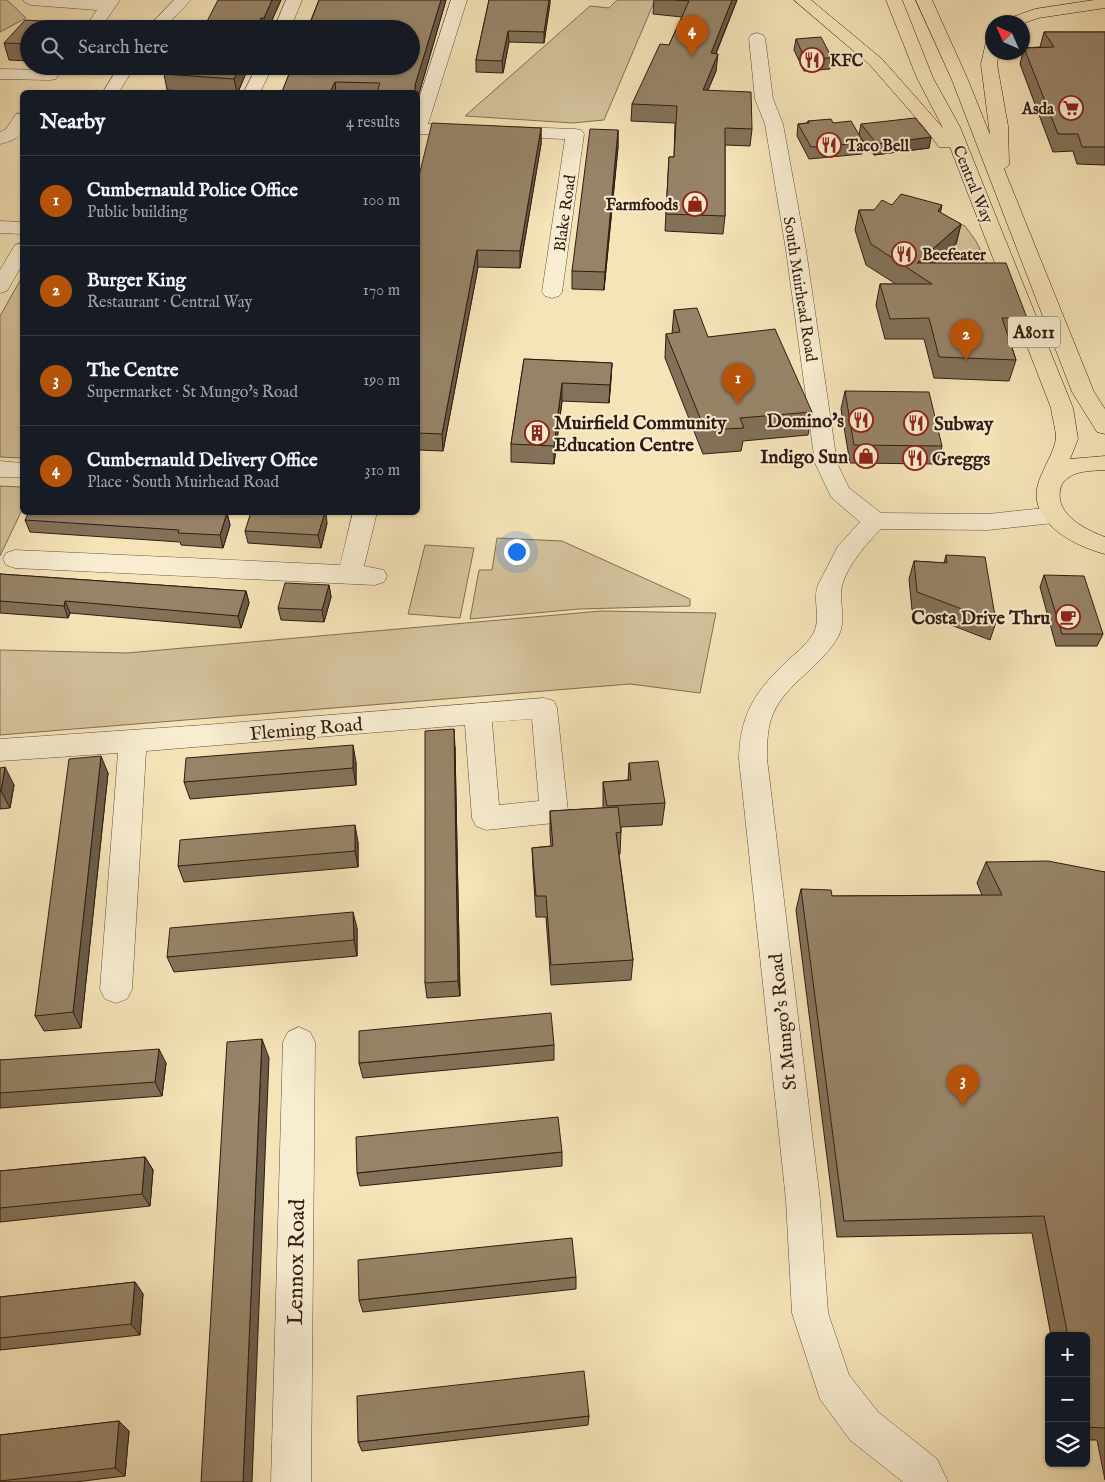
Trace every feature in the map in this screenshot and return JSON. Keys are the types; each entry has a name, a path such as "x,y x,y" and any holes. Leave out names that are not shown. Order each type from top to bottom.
{"main road":[{"path":"802,0 876,62 930,123 974,183"},
{"path":"888,0 922,71"},
{"name":"Central Way","path":"894,0 922,71 951,128 974,183 1039,346 1065,420 1067,439 1049,484"},
{"name":"Central Way","path":"924,0 960,80 1083,392 1105,427"},
{"path":"1030,16 1105,3"},
{"path":"990,60 999,126 1000,181"},
{"path":"1105,463 1086,463 1059,472 1049,484 1048,502 1054,514 1105,565"},
{"path":"1072,532 1105,546"}],"street":[{"path":"31,0 110,3"},
{"path":"163,20 183,0"},
{"path":"286,20 294,0"},
{"path":"420,122 459,0"},
{"path":"98,20 110,3"},
{"name":"South Muirhead Road","path":"757,38 764,98 774,124 796,250 826,463 839,492 876,522"},
{"path":"0,74 20,75"},
{"path":"25,75 50,76"},
{"path":"112,90 121,75"},
{"path":"253,90 260,75"},
{"path":"40,90 50,76"},
{"path":"0,139 13,133 20,121"},
{"name":"Blake Road","path":"420,128 575,134 552,292"},
{"path":"0,227 20,228"},
{"path":"0,287 20,252"},
{"path":"0,469 20,470"},
{"path":"876,522 988,522 1054,514"},
{"path":"350,574 363,515"},
{"name":"St Mungo's Road","path":"876,522 848,548 829,590 831,611 826,633 813,652 766,698 758,715 753,738 753,759 803,1200 810,1313 833,1386 864,1426 923,1473 928,1482"},
{"path":"15,560 100,575 350,574 375,576"},
{"name":"Fleming Road","path":"0,750 133,743 478,713"},
{"path":"116,989 133,743"},
{"name":"Lennox Road","path":"291,1482 299,1042"}],"shaded area":[{"path":"0,0 7,0 26,18 0,32"},
{"path":"617,0 655,0 604,120 573,123 465,116 590,6 609,8"},
{"path":"919,208 965,226 976,241 992,274 930,268"},
{"path":"20,281 20,458 0,457 0,316"},
{"path":"0,486 20,487 20,514 0,556"},
{"path":"497,538 562,541 690,599 690,606 579,609 470,619 479,570 492,570"},
{"path":"425,545 474,548 460,618 408,614"},
{"path":"601,611 716,613 700,693 630,684 0,735 0,650 127,653"}],"building":[{"path":"218,0 272,0 264,18 260,20 208,20"},
{"path":"319,0 441,0 420,69 420,20 311,20"},
{"path":"489,0 549,0 544,32 508,31 502,61 476,60"},
{"path":"675,0 732,0 711,53 718,54 703,90 751,92 752,129 725,128 725,216 666,214 669,157 674,157 677,106 632,104 660,44 669,45 689,1"},
{"path":"20,25 20,44 4,43"},
{"name":"Asda","path":"1044,32 1105,32 1105,147 1082,147 1078,134 1058,134 1029,60 1030,48 1054,47"},
{"path":"821,37 832,58 805,59 796,39"},
{"path":"178,75 236,75 234,79"},
{"path":"289,75 418,75 415,90 378,90 380,83 335,82 331,90 283,90"},
{"path":"915,118 931,137 877,144 861,124"},
{"path":"831,119 833,123 851,121 864,143 811,147 798,124"},
{"path":"432,123 541,128 520,251 477,250 442,434 420,433 420,172"},
{"path":"590,129 618,130 605,272 572,271"},
{"path":"901,194 942,205 938,211 961,224 917,263 1006,263 1027,318 1002,318 1016,360 939,357 929,318 890,319 880,284 932,284 871,244 859,210 874,210 882,200 892,205"},
{"path":"697,308 708,337 775,329 812,412 740,418 744,428 705,430 666,334 680,332 674,310"},
{"name":"Muirfield Community Education Centre","path":"524,359 612,363 610,385 562,383 554,446 511,444"},
{"path":"845,391 929,392 942,446 854,445"},
{"path":"28,515 226,515 220,535 178,533 179,530 25,520"},
{"path":"250,515 324,515 318,535 245,531"},
{"path":"946,555 985,557 996,622 917,592 914,561 947,563"},
{"path":"0,574 246,591 238,616 65,601 64,606 0,601"},
{"name":"Costa Drive Thru","path":"1044,575 1084,576 1103,634 1062,634"},
{"path":"285,583 329,585 322,610 278,608"},
{"path":"454,729 458,981 425,983 425,731"},
{"path":"353,745 353,768 184,782 186,758"},
{"path":"101,756 73,1012 35,1016 69,759"},
{"path":"658,761 665,803 607,806 603,782 631,780 629,763"},
{"path":"5,767 1,791 0,792 0,768"},
{"path":"618,807 621,832 616,833 633,960 551,965 546,896 536,896 532,848 553,846 550,811"},
{"path":"355,825 355,851 178,866 180,840"},
{"path":"1048,861 1105,872 1105,1428 1090,1427 1090,1332 1067,1332 1044,1216 844,1221 801,889 831,890 832,896 1002,895 986,862"},
{"path":"353,912 354,940 167,957 170,928"},
{"path":"551,1013 554,1045 359,1063 359,1031"},
{"path":"262,1039 243,1482 201,1482 227,1042"},
{"path":"159,1049 155,1082 0,1093 0,1060"},
{"path":"558,1117 562,1152 357,1173 356,1137"},
{"path":"145,1157 142,1194 0,1208 0,1171"},
{"path":"572,1238 576,1277 359,1300 358,1260"},
{"path":"135,1282 131,1324 0,1338 0,1297"},
{"path":"584,1371 589,1416 358,1442 357,1396"},
{"path":"119,1421 115,1468 0,1481 0,1435"}],"place":[{"name":"Cumbernauld Delivery Office","path":"692,56"},
{"name":"KFC","path":"812,60"},
{"name":"Asda","path":"1071,108"},
{"name":"Taco Bell","path":"829,145"},
{"name":"Farmfoods","path":"695,204"},
{"name":"Beefeater","path":"904,254"},
{"name":"Burger King","path":"966,360"},
{"name":"Cumbernauld Police Office","path":"738,404"},
{"name":"Domino's","path":"861,420"},
{"name":"Subway","path":"916,423"},
{"name":"Muirfield Community Education Centre","path":"537,433"},
{"name":"Indigo Sun","path":"866,456"},
{"name":"Greggs","path":"915,458"},
{"name":"Costa Drive Thru","path":"1068,617"},
{"name":"The Centre","path":"963,1106"}]}
